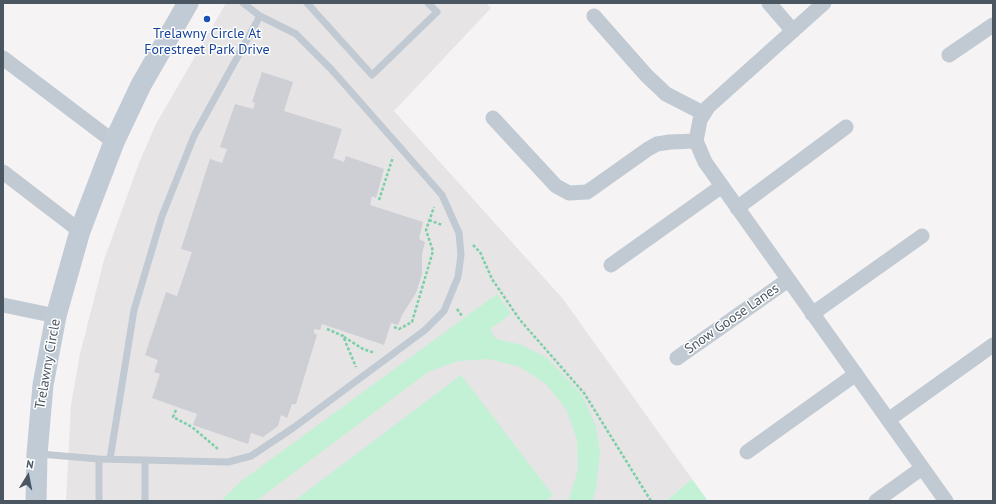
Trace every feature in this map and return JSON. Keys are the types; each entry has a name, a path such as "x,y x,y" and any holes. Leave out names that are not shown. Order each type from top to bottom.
{"street":[{"name":"Trelawny Circle","path":"36,501 37,454 43,385 56,316 80,231 114,142 141,85 188,3"},
{"path":"769,3 793,31"},
{"path":"493,118 556,186 569,193 582,192 593,188 657,144 696,141 698,128 703,113 715,100 824,3"},
{"path":"594,16 646,75 666,94 703,113"},
{"path":"949,55 993,24"},
{"path":"3,58 114,142"},
{"path":"737,208 846,127"},
{"name":"Snow Goose Lanes","path":"696,141 705,162 946,501"},
{"path":"3,172 80,231"},
{"path":"611,265 722,186"},
{"path":"812,314 922,236"},
{"name":"Snow Goose Lanes","path":"677,358 788,280"},
{"path":"3,305 56,316"},
{"path":"888,420 993,345"},
{"path":"747,452 856,374"},
{"path":"876,501 922,468"}],"lane":[{"path":"37,454 99,459 228,462 251,456 293,428 359,380 425,330 444,311 458,277 461,255 458,233 439,192 331,69 296,34 260,16 243,3"},
{"path":"307,3 372,76 437,12 428,3"},
{"path":"110,459 134,310 162,216 194,136 260,16"},
{"path":"99,459 99,501"},
{"path":"145,460 145,501"}],"path":[{"path":"379,200 397,143"},
{"path":"394,327 398,329 412,322 433,251 426,230 439,192"},
{"path":"458,233 480,252 492,279 520,320 584,393 651,501"},
{"path":"327,329 344,336 363,349 388,358"},
{"path":"344,336 355,362 359,380"},
{"path":"176,410 173,418 192,427 217,449 236,460"}],"shaded area":[{"path":"226,3 486,3 491,8 394,111 563,299 692,479 666,501 66,501 71,405 80,354 104,260 139,163 156,124"}],"green space":[{"path":"497,294 511,314 490,329 496,339 522,345 547,358 582,395 596,426 600,452 596,489 592,501 568,501 578,470 577,439 566,409 546,384 520,367 489,359 458,361 428,372 256,501 221,501 240,482"},
{"path":"461,375 553,495 546,501 294,501"},
{"path":"692,479 708,501 666,501"}],"building":[{"path":"262,72 293,82 284,111 342,129 333,158 344,162 346,156 384,169 376,198 372,196 370,205 423,222 419,239 425,242 422,254 422,274 416,293 402,315 398,325 391,323 384,345 322,324 320,330 314,329 314,333 317,335 296,404 292,404 287,418 281,415 278,426 263,437 251,433 248,444 193,425 197,414 152,398 160,374 154,372 158,360 145,355 166,292 177,296 192,252 181,249 210,159 222,163 227,149 220,147 235,104 253,109 255,103 252,102"}],"place":[{"name":"Trelawny Circle At Forestreet Park Drive","path":"207,19"}]}
